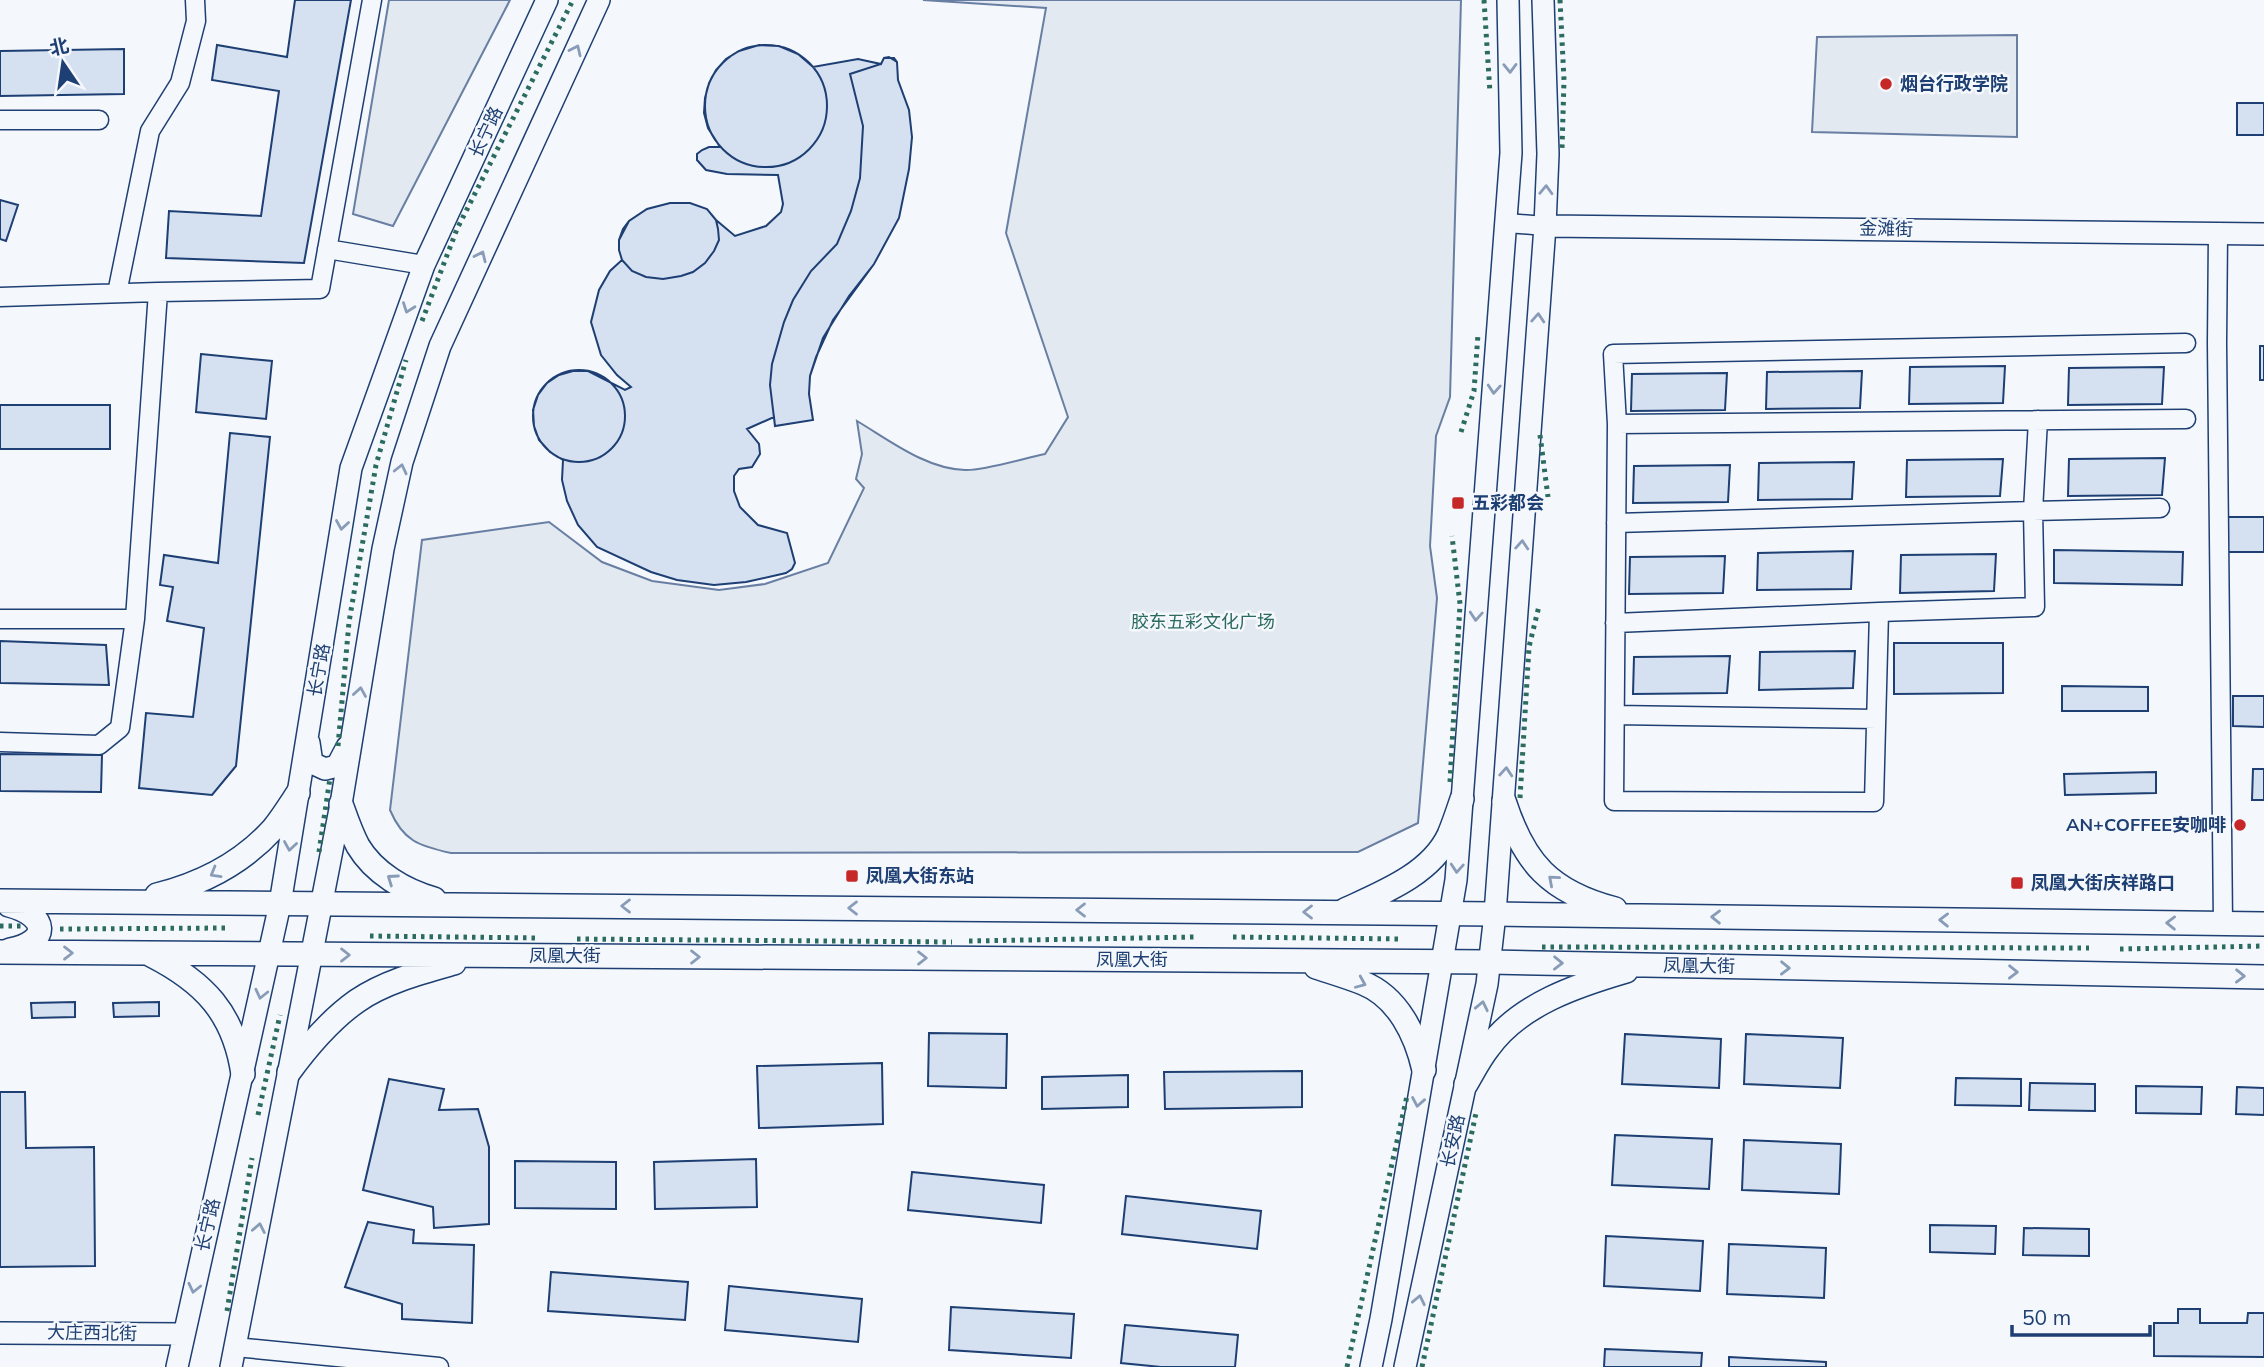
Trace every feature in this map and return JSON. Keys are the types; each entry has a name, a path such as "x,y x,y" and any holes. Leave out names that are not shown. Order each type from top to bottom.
{"main road":[{"path":"130,902 175,891 209,877 243,856 273,828 298,793"},
{"path":"1339,912 1378,895 1413,874 1434,856 1448,837 1462,799"},
{"path":"1504,801 1514,831 1529,859 1561,888 1598,905 1638,915"},
{"path":"341,804 358,846 374,865 393,881 418,894 454,905"},
{"path":"0,902 1450,913 2264,924"},
{"path":"0,902 29,911 39,925 34,940 18,948 0,952"},
{"name":"凤凰大街","path":"0,952 1490,962 2264,977"},
{"path":"148,953 178,969 215,1002 230,1026 243,1074"},
{"path":"289,1072 307,1046 358,1000 419,973 477,956"},
{"path":"1296,961 1366,984 1390,1000 1419,1046 1424,1070"},
{"path":"1465,1084 1490,1044 1535,1006 1581,985 1649,965"}],"street":[{"path":"117,293 150,131 180,83 195,21 195,0"},
{"path":"0,297 320,289 372,0"},
{"name":"长宁路","path":"177,1367 280,904 351,468 424,265 547,0"},
{"path":"439,1367 233,1357 341,804 383,550 402,462 440,346 599,0"},
{"path":"1371,1367 1456,880 1507,223 1511,153 1508,0"},
{"name":"长安路","path":"1405,1367 1490,962 1496,914 1545,226 1548,154 1543,0"},
{"path":"0,120 99,120"},
{"name":"金滩街","path":"1507,223 1545,226 2264,234"},
{"path":"2218,233 2223,923"},
{"path":"327,249 424,265"},
{"path":"0,742 99,745 120,728 135,619 158,292"},
{"path":"1879,612 1874,802 1614,801 1616,424 1613,354 2186,343"},
{"path":"1616,424 2186,419"},
{"path":"1615,623 2035,607 2033,512 2038,420"},
{"path":"1616,523 2160,508"},
{"path":"0,619 135,619"},
{"path":"1615,715 1876,719"},
{"path":"309,730 312,763 325,769 340,763 353,734"},
{"name":"大庄西北街","path":"0,1332 184,1334"}],"green space":[{"path":"389,0 510,0 393,226 353,214"},
{"name":"胶东五彩文化广场","path":"923,0 1461,0 1450,397 1436,436 1430,546 1437,598 1418,823 1358,852 451,853 413,840 401,829 390,810 422,540 549,522 602,562 652,581 719,590 765,584 828,563 864,488 856,479 862,454 857,421 895,445 936,465 973,470 1045,454 1068,417 1006,233 1046,8"},
{"path":"2017,35 2017,137 1812,132 1817,37"}],"building":[{"path":"295,0 351,0 304,263 166,258 169,211 261,216 279,91 212,80 217,45 287,57"},
{"path":"759,45 779,46 798,54 813,67 858,59 881,64 884,58 894,58 897,62 898,80 909,110 912,137 909,169 899,218 874,264 833,320 816,357 810,376 809,394 813,420 775,426 774,417 747,429 759,444 760,454 752,467 739,469 734,476 734,491 740,507 758,525 787,533 795,563 786,573 746,582 714,585 677,580 651,572 597,547 578,525 567,501 562,480 563,460 550,452 539,440 534,426 533,410 538,395 547,383 559,375 573,371 588,371 625,390 631,387 601,355 591,322 599,290 610,271 622,260 619,240 629,221 647,209 670,203 690,203 707,209 735,236 766,226 781,212 783,204 778,175 727,174 706,170 697,160 697,154 702,150 720,147 708,128 704,113 709,83 716,70 726,59 739,51"},
{"path":"766,45 789,50 809,63 822,83 827,106 822,129 809,149 789,162 766,167 743,162 723,149 710,129 705,106 710,83 723,63 743,50"},
{"path":"124,49 124,94 0,96 0,51"},
{"path":"889,57 897,62 898,80 909,110 912,137 909,169 899,218 874,264 849,296 823,338 810,376 809,394 813,420 775,426 770,385 772,364 784,322 793,300 811,271 837,244 851,211 860,178 863,126 850,74 881,64 884,58"},
{"path":"2237,103 2264,103 2264,135 2237,135"},
{"path":"0,200 18,205 6,241 0,239"},
{"path":"670,203 690,203 707,209 716,220 718,229 719,240 714,251 705,263 693,272 681,276 663,279 646,277 632,271 622,260 619,250 623,229 629,221 647,209"},
{"path":"2260,346 2264,346 2264,380 2260,380"},
{"path":"201,354 272,361 266,419 196,412"},
{"path":"2005,366 2003,403 1909,404 1910,367"},
{"path":"2164,367 2162,404 2068,405 2069,368"},
{"path":"579,370 596,374 611,384 621,399 625,416 621,433 611,448 596,458 579,462 562,458 547,448 537,433 533,416 537,399 547,384 562,374"},
{"path":"1862,371 1860,408 1766,409 1767,372"},
{"path":"1727,373 1725,410 1631,411 1632,374"},
{"path":"0,405 110,405 110,449 0,449"},
{"path":"230,433 270,437 236,766 212,795 139,788 146,713 193,717 204,628 167,621 173,587 160,585 164,555 218,563"},
{"path":"2165,458 2162,495 2068,496 2069,459"},
{"path":"2003,459 2000,496 1906,497 1907,460"},
{"path":"1854,462 1852,499 1758,500 1759,463"},
{"path":"1730,465 1728,502 1633,503 1634,466"},
{"path":"2223,517 2264,517 2264,552 2224,552"},
{"path":"2054,550 2183,552 2182,585 2054,583"},
{"path":"1853,551 1851,589 1757,590 1758,553"},
{"path":"1996,554 1994,591 1900,593 1901,555"},
{"path":"1725,556 1723,593 1629,594 1630,557"},
{"path":"0,641 106,645 109,685 0,683"},
{"path":"1894,643 2003,643 2003,693 1894,694"},
{"path":"1855,651 1853,688 1759,690 1760,652"},
{"path":"1730,656 1727,693 1633,694 1634,657"},
{"path":"2062,686 2148,687 2148,711 2062,711"},
{"path":"2233,696 2264,696 2264,727 2233,726"},
{"path":"0,754 102,755 101,792 0,791"},
{"path":"2253,769 2264,769 2264,800 2252,800"},
{"path":"2156,772 2156,793 2065,795 2064,774"},
{"path":"75,1002 75,1017 32,1018 31,1003"},
{"path":"159,1002 159,1016 114,1017 113,1003"},
{"path":"929,1033 1007,1034 1006,1088 928,1086"},
{"path":"1625,1034 1721,1039 1719,1088 1622,1084"},
{"path":"1746,1034 1843,1038 1840,1088 1744,1084"},
{"path":"882,1063 883,1124 759,1128 757,1066"},
{"path":"1302,1071 1302,1107 1165,1109 1164,1072"},
{"path":"1128,1075 1128,1107 1042,1109 1042,1077"},
{"path":"1956,1078 2021,1079 2021,1106 1955,1105"},
{"path":"389,1079 444,1089 439,1110 478,1109 489,1147 489,1224 434,1228 433,1207 363,1190"},
{"path":"2030,1083 2095,1084 2095,1111 2029,1110"},
{"path":"2136,1086 2202,1087 2201,1114 2136,1113"},
{"path":"2237,1087 2264,1088 2264,1115 2236,1114"},
{"path":"0,1092 25,1092 26,1148 94,1147 95,1266 0,1267"},
{"path":"1615,1135 1712,1139 1709,1189 1612,1185"},
{"path":"1744,1140 1841,1144 1839,1194 1742,1190"},
{"path":"756,1159 757,1207 655,1209 654,1162"},
{"path":"515,1161 616,1162 616,1209 515,1208"},
{"path":"912,1172 1044,1185 1041,1223 908,1210"},
{"path":"1126,1196 1261,1211 1257,1249 1122,1234"},
{"path":"368,1222 414,1230 413,1243 474,1245 472,1323 402,1319 402,1304 345,1287"},
{"path":"1930,1225 1996,1226 1995,1254 1930,1252"},
{"path":"2024,1228 2089,1229 2089,1256 2023,1255"},
{"path":"1606,1236 1703,1241 1700,1291 1604,1286"},
{"path":"1729,1244 1826,1248 1824,1298 1727,1294"},
{"path":"551,1272 688,1282 685,1320 548,1311"},
{"path":"729,1286 862,1299 858,1342 725,1330"},
{"path":"951,1307 1074,1314 1071,1358 949,1350"},
{"path":"2178,1309 2200,1309 2200,1323 2247,1323 2248,1313 2264,1313 2264,1357 2154,1356 2154,1323 2178,1323"},
{"path":"1125,1325 1238,1335 1235,1367 1161,1367 1121,1363"},
{"path":"1605,1349 1702,1353 1701,1367 1604,1367"},
{"path":"1729,1357 1826,1362 1826,1367 1729,1367"}],"hedge":[{"path":"422,321 457,229 573,0"},
{"path":"1484,0 1490,93"},
{"path":"1560,0 1564,80 1562,149"},
{"path":"1461,432 1474,391 1478,334"},
{"path":"338,746 349,622 376,465 406,360"},
{"path":"1540,435 1548,497"},
{"path":"1450,782 1460,604 1452,536"},
{"path":"1520,798 1529,647 1539,606"},
{"path":"319,852 330,778"},
{"path":"0,926 21,926"},
{"path":"60,929 228,928"},
{"path":"370,936 540,938"},
{"path":"969,941 1196,937"},
{"path":"1233,937 1402,939"},
{"path":"577,939 952,942"},
{"path":"2120,949 2264,946"},
{"path":"1542,947 2089,948"},
{"path":"258,1115 280,1015"},
{"path":"1347,1367 1407,1096"},
{"path":"1422,1367 1476,1113"},
{"path":"227,1311 252,1158"}],"place":[{"name":"烟台行政学院","path":"1886,84"},
{"name":"五彩都会","path":"1458,503"},
{"name":"AN+COFFEE安咖啡","path":"2240,825"},
{"name":"凤凰大街东站","path":"852,876"},
{"name":"凤凰大街庆祥路口","path":"2017,883"}]}
